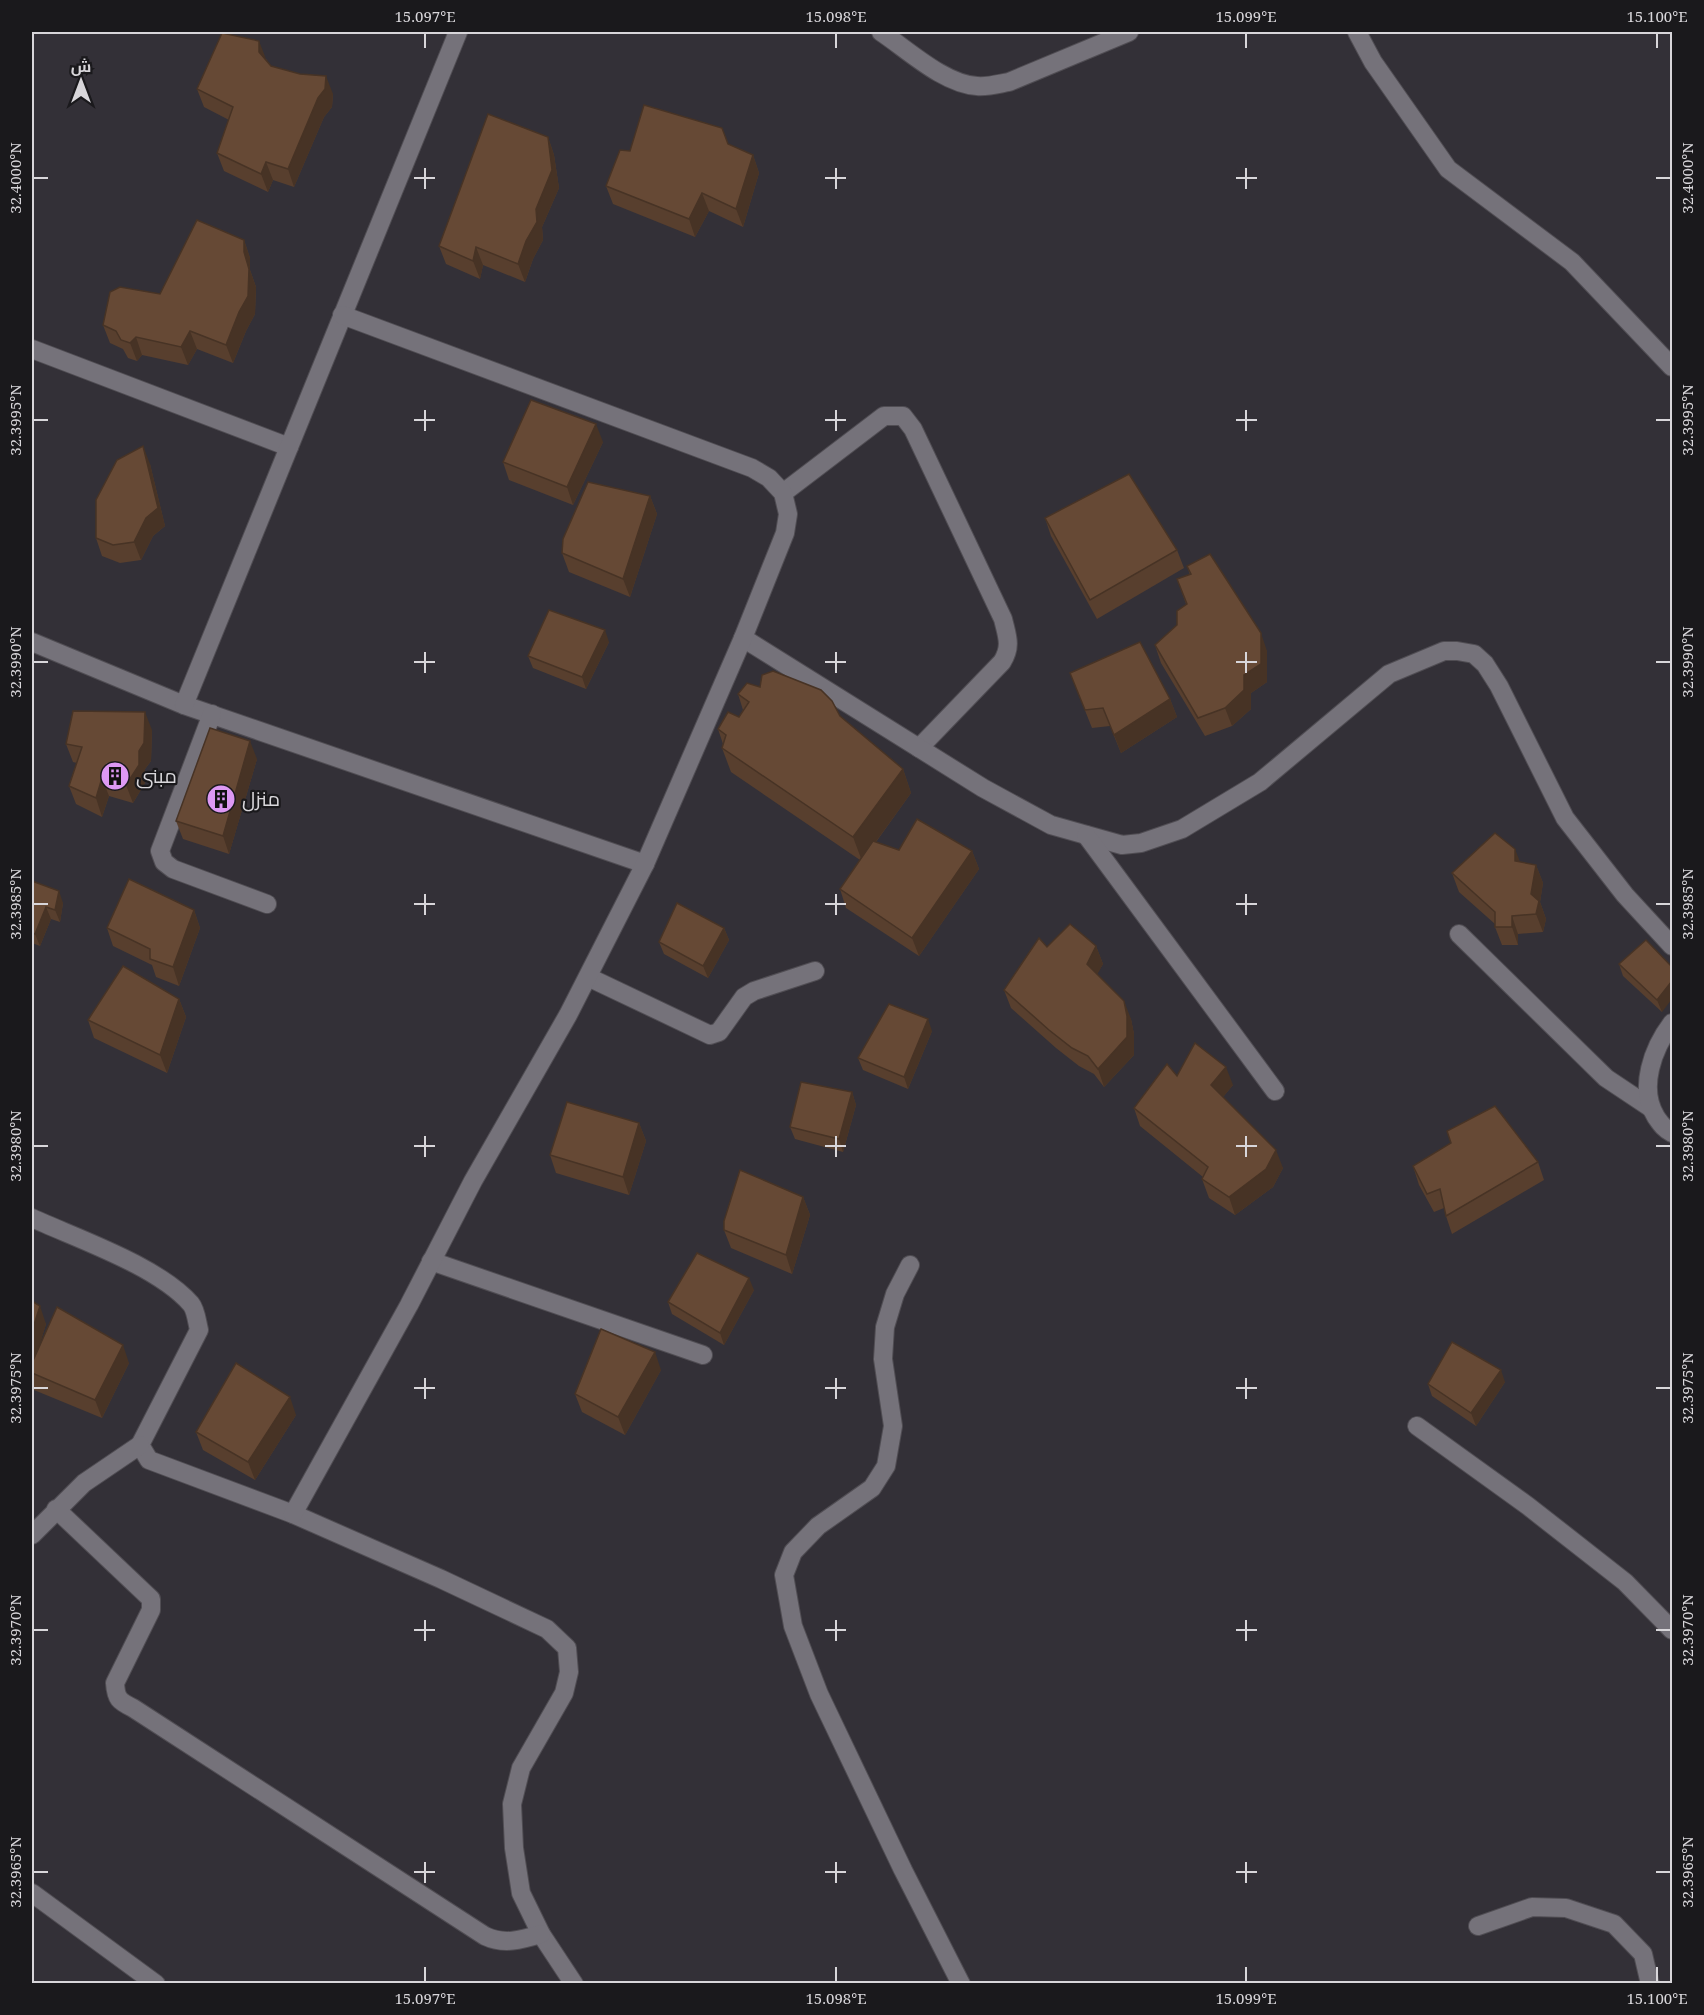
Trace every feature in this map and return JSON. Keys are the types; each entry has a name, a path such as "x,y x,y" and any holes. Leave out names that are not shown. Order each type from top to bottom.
{"street":[{"path":"184,705 458,32"},
{"path":"881,32 945,76 961,83 977,86 1009,82 1129,32"},
{"path":"1357,32 1373,62 1448,169 1572,262 1672,367"},
{"path":"293,1514 473,1181 588,977 645,864 743,638 785,533 788,514 783,493 769,478 752,468 342,315"},
{"path":"32,349 289,447"},
{"path":"783,493 884,416 903,416 912,429 1003,619 1008,639 1008,652 1002,662 920,748"},
{"path":"743,638 983,789 1051,825 1122,845 1141,843 1182,829 1260,782 1389,674 1444,651 1474,654 1485,664 1499,686 1565,818 1625,894 1672,946"},
{"path":"32,642 184,705 645,864"},
{"path":"212,714 160,851 164,862 173,869 267,904"},
{"path":"1086,835 1275,1091"},
{"path":"1459,934 1606,1078 1651,1108 1665,1129 1672,1133"},
{"path":"588,977 710,1035 719,1032 744,997 754,991 815,972"},
{"path":"1651,1108 1648,1084 1652,1058 1672,1023"},
{"path":"32,1218 112,1253 166,1281 192,1306 199,1330 140,1445 84,1483 32,1535"},
{"path":"431,1261 704,1355"},
{"path":"910,1265 895,1294 885,1327 883,1359 893,1426 886,1466 872,1488 818,1526 793,1552 784,1575 793,1626 819,1694 903,1870 962,1983"},
{"path":"1417,1426 1528,1506 1625,1582 1672,1630"},
{"path":"140,1445 149,1460 293,1514 441,1579 547,1629 567,1648 569,1672 564,1693 521,1768 512,1804 514,1848 521,1893 541,1934 574,1983"},
{"path":"56,1509 151,1599 151,1610 115,1683 120,1702 485,1936 496,1941 519,1941 541,1934"},
{"path":"32,1893 156,1983"},
{"path":"1479,1926 1532,1907 1566,1908 1614,1924 1643,1954 1650,1983"}],"building":[{"path":"222,33 259,41 259,52 271,66 300,74 326,76 325,89 318,98 288,169 266,162 261,174 217,153 233,107 197,89"},
{"path":"644,105 722,128 728,144 753,155 736,209 702,193 689,219 606,186 620,150 630,151"},
{"path":"488,114 548,137 552,170 536,209 537,222 526,241 518,264 476,247 473,261 439,246"},
{"path":"197,220 244,240 244,252 249,269 248,296 226,345 190,331 181,347 136,337 130,343 121,340 116,331 103,325 110,292 120,287 160,294"},
{"path":"531,400 596,424 567,487 503,462"},
{"path":"143,446 158,508 146,518 134,542 113,545 96,538 96,500 117,460"},
{"path":"1129,474 1177,550 1090,600 1045,518"},
{"path":"588,482 650,496 623,579 562,553 563,539"},
{"path":"1210,554 1261,633 1261,664 1244,675 1244,690 1225,708 1198,718 1155,645 1177,625 1177,611 1187,604 1177,579 1191,574 1187,566"},
{"path":"549,610 605,630 582,677 528,656"},
{"path":"1140,642 1170,699 1114,735 1103,708 1085,710 1070,673"},
{"path":"773,671 821,690 832,701 840,716 903,769 853,837 722,748 726,735 718,729 728,712 739,717 749,702 738,694 747,683 760,687 762,675"},
{"name":"مبنى","path":"73,711 145,712 144,743 139,751 139,765 126,785 102,778 96,798 69,786 82,747 66,744"},
{"name":"منزل","path":"210,728 250,741 223,836 176,821"},
{"path":"917,819 972,851 912,938 840,889 873,841 899,850"},
{"path":"1495,833 1515,849 1515,861 1536,865 1531,894 1539,901 1536,914 1512,916 1512,927 1495,927 1495,912 1452,873"},
{"path":"129,879 194,910 173,967 150,959 150,949 107,928"},
{"path":"32,881 59,891 55,910 46,907 35,934 32,933"},
{"path":"677,903 724,928 703,966 659,942"},
{"path":"1070,924 1096,946 1087,964 1124,1001 1127,1016 1127,1037 1098,1069 1088,1056 1072,1048 1049,1030 1004,990 1039,938 1047,947"},
{"path":"1646,940 1672,967 1672,981 1657,1000 1619,964"},
{"path":"123,966 179,999 160,1055 88,1020"},
{"path":"889,1004 928,1019 904,1077 858,1058"},
{"path":"1195,1043 1226,1067 1211,1085 1276,1150 1266,1169 1229,1197 1202,1179 1208,1167 1134,1108 1167,1064 1177,1076"},
{"path":"801,1082 852,1092 839,1139 790,1127"},
{"path":"567,1102 639,1123 623,1177 550,1155"},
{"path":"1495,1106 1538,1162 1446,1216 1440,1189 1427,1194 1413,1166 1451,1143 1447,1131"},
{"path":"740,1170 803,1197 786,1255 724,1230 724,1221"},
{"path":"697,1253 749,1278 720,1333 668,1302"},
{"path":"32,1301 40,1306 32,1331"},
{"path":"57,1307 123,1345 95,1400 32,1373 32,1363"},
{"path":"601,1329 655,1352 618,1417 575,1394"},
{"path":"1452,1342 1501,1370 1471,1413 1428,1384"},
{"path":"236,1363 290,1397 248,1462 196,1432"}],"place":[{"name":"مبنى","path":"115,776"},
{"name":"منزل","path":"221,799"}]}
